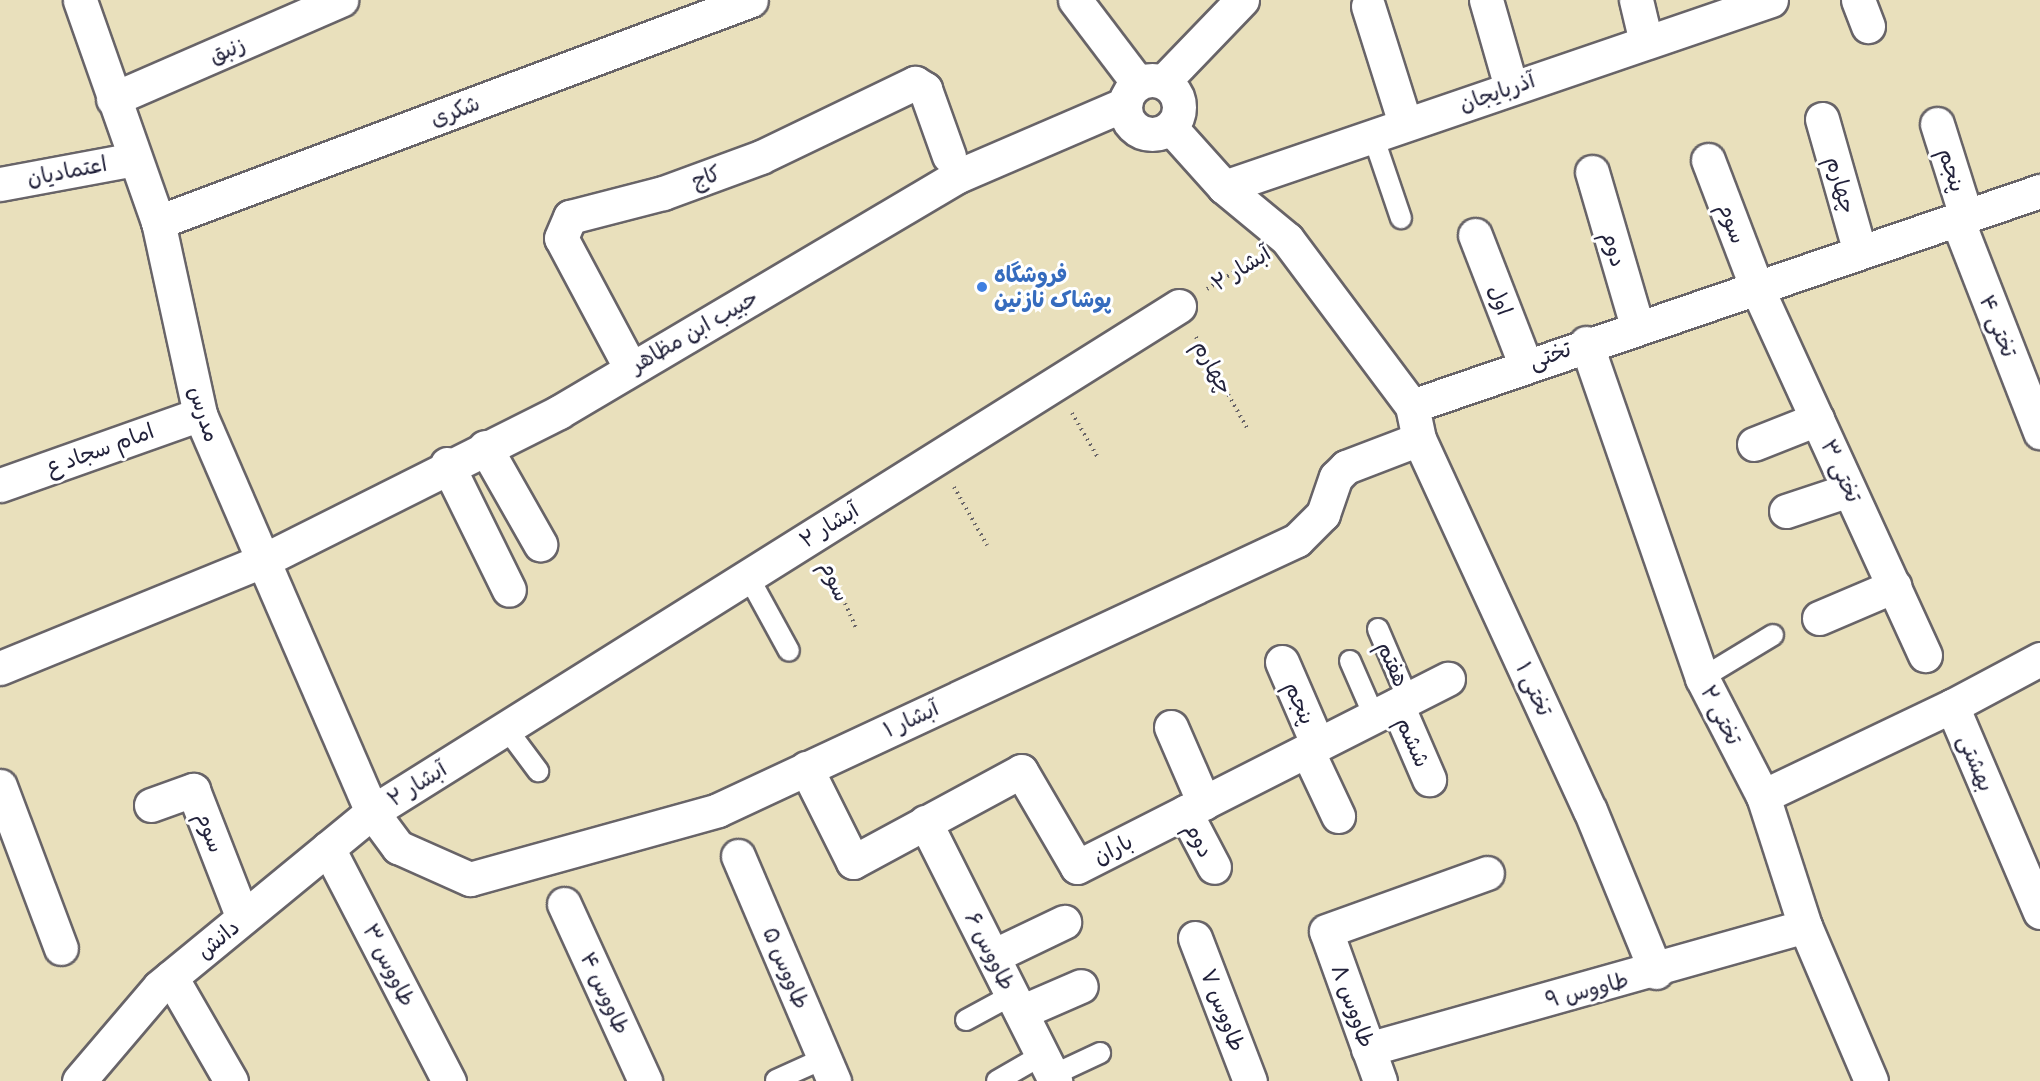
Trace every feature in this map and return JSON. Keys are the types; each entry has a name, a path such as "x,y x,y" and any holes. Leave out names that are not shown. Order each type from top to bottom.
{"street":[{"name":"مدرس","path":"80,0 158,222 200,414 372,812"},
{"name":"زنبق","path":"113,99 341,0"},
{"name":"شکری","path":"158,222 751,0"},
{"path":"1075,0 1142,90"},
{"name":"حبیب ابن مظاهر","path":"0,668 264,560 447,464 559,412 630,367 958,176 1142,90 1242,0"},
{"path":"1486,0 1511,87"},
{"path":"1636,0 1646,42"},
{"name":"آذربایجان","path":"1224,188 1372,133 1646,42 1715,9 1771,0"},
{"path":"1368,6 1405,123"},
{"name":"کاج","path":"630,367 561,238 562,226 570,217 663,193 761,156 904,84 925,89 949,156"},
{"path":"1142,90 1172,88 1180,108 1171,128"},
{"path":"1142,90 1129,122 1144,134 1171,128"},
{"name":"چهارم","path":"1822,119 1860,252"},
{"name":"پنجم","path":"1937,124 1961,217"},
{"path":"1171,128 1224,188 1287,239 1412,406"},
{"name":"اعتمادیان","path":"0,184 135,159"},
{"name":"سوم","path":"1708,160 1756,286"},
{"name":"دوم","path":"1592,172 1637,326"},
{"name":"تختی","path":"1412,406 1586,343 2040,191"},
{"name":"تختی ۴","path":"1961,217 2039,425"},
{"name":"اول","path":"1476,236 1525,364"},
{"name":"تختی ۳","path":"1756,286 1925,655"},
{"name":"آبشار ۲","path":"372,812 1179,306"},
{"name":"تختی ۲","path":"1586,343 1702,678 1763,795 1805,926 1870,1081"},
{"name":"تختی ۱","path":"1412,406 1419,439 1590,810 1656,972"},
{"name":"امام سجاد ع","path":"0,485 200,414"},
{"path":"1754,444 1817,419"},
{"name":"آبشار ۱","path":"372,812 399,847 470,879 718,810 1297,540 1323,514 1336,477 1346,467 1419,439"},
{"path":"485,447 540,544"},
{"path":"447,464 509,590"},
{"path":"1786,511 1849,490"},
{"path":"1819,618 1894,586"},
{"name":"بهشتی","path":"2040,659 1952,706 2040,912"},
{"name":"پنجم","path":"1282,662 1313,747"},
{"name":"باران","path":"806,768 853,862 1021,771 1077,867 1448,679"},
{"name":"ششم","path":"1393,706 1429,779"},
{"path":"1763,795 1952,706"},
{"path":"1171,727 1194,808"},
{"path":"1313,747 1338,816"},
{"path":"0,786 61,948"},
{"name":"سوم","path":"151,805 193,790 243,918"},
{"name":"دوم","path":"1194,808 1214,867"},
{"name":"دانش","path":"79,1081 171,977 372,812"},
{"name":"طاووس ۶","path":"925,822 1050,1070"},
{"name":"طاووس ۳","path":"328,848 449,1081"},
{"name":"طاووس ۵","path":"738,856 829,1069"},
{"name":"طاووس ۸","path":"1380,1081 1326,931 1487,873"},
{"name":"طاووس ۴","path":"564,904 645,1081"},
{"path":"993,956 1064,922"},
{"name":"طاووس ۹","path":"1368,1049 1656,972 1805,926"},
{"name":"طاووس ۷","path":"1195,939 1250,1081"},
{"path":"171,977 231,1081"},
{"path":"1016,1003 1081,986"}],"lane":[{"path":"1372,133 1401,218"},
{"path":"748,576 789,651"},
{"name":"هفتم","path":"1378,629 1393,706"},
{"path":"1702,678 1773,635"},
{"path":"1350,661 1393,706"},
{"path":"506,728 537,771"},
{"path":"966,1020 1016,1003"},
{"path":"997,1081 1050,1070 1100,1053"},
{"path":"776,1080 829,1069"}],"path":[{"name":"آبشار ۲","path":"1179,306 1287,239"},
{"name":"چهارم","path":"1179,306 1247,428"},
{"path":"1055,384 1097,456"},
{"path":"937,458 987,545"},
{"name":"سوم","path":"814,535 856,628"}],"place":[{"name":"فروشگاه پوشاک نازنین","path":"982,287"}]}
